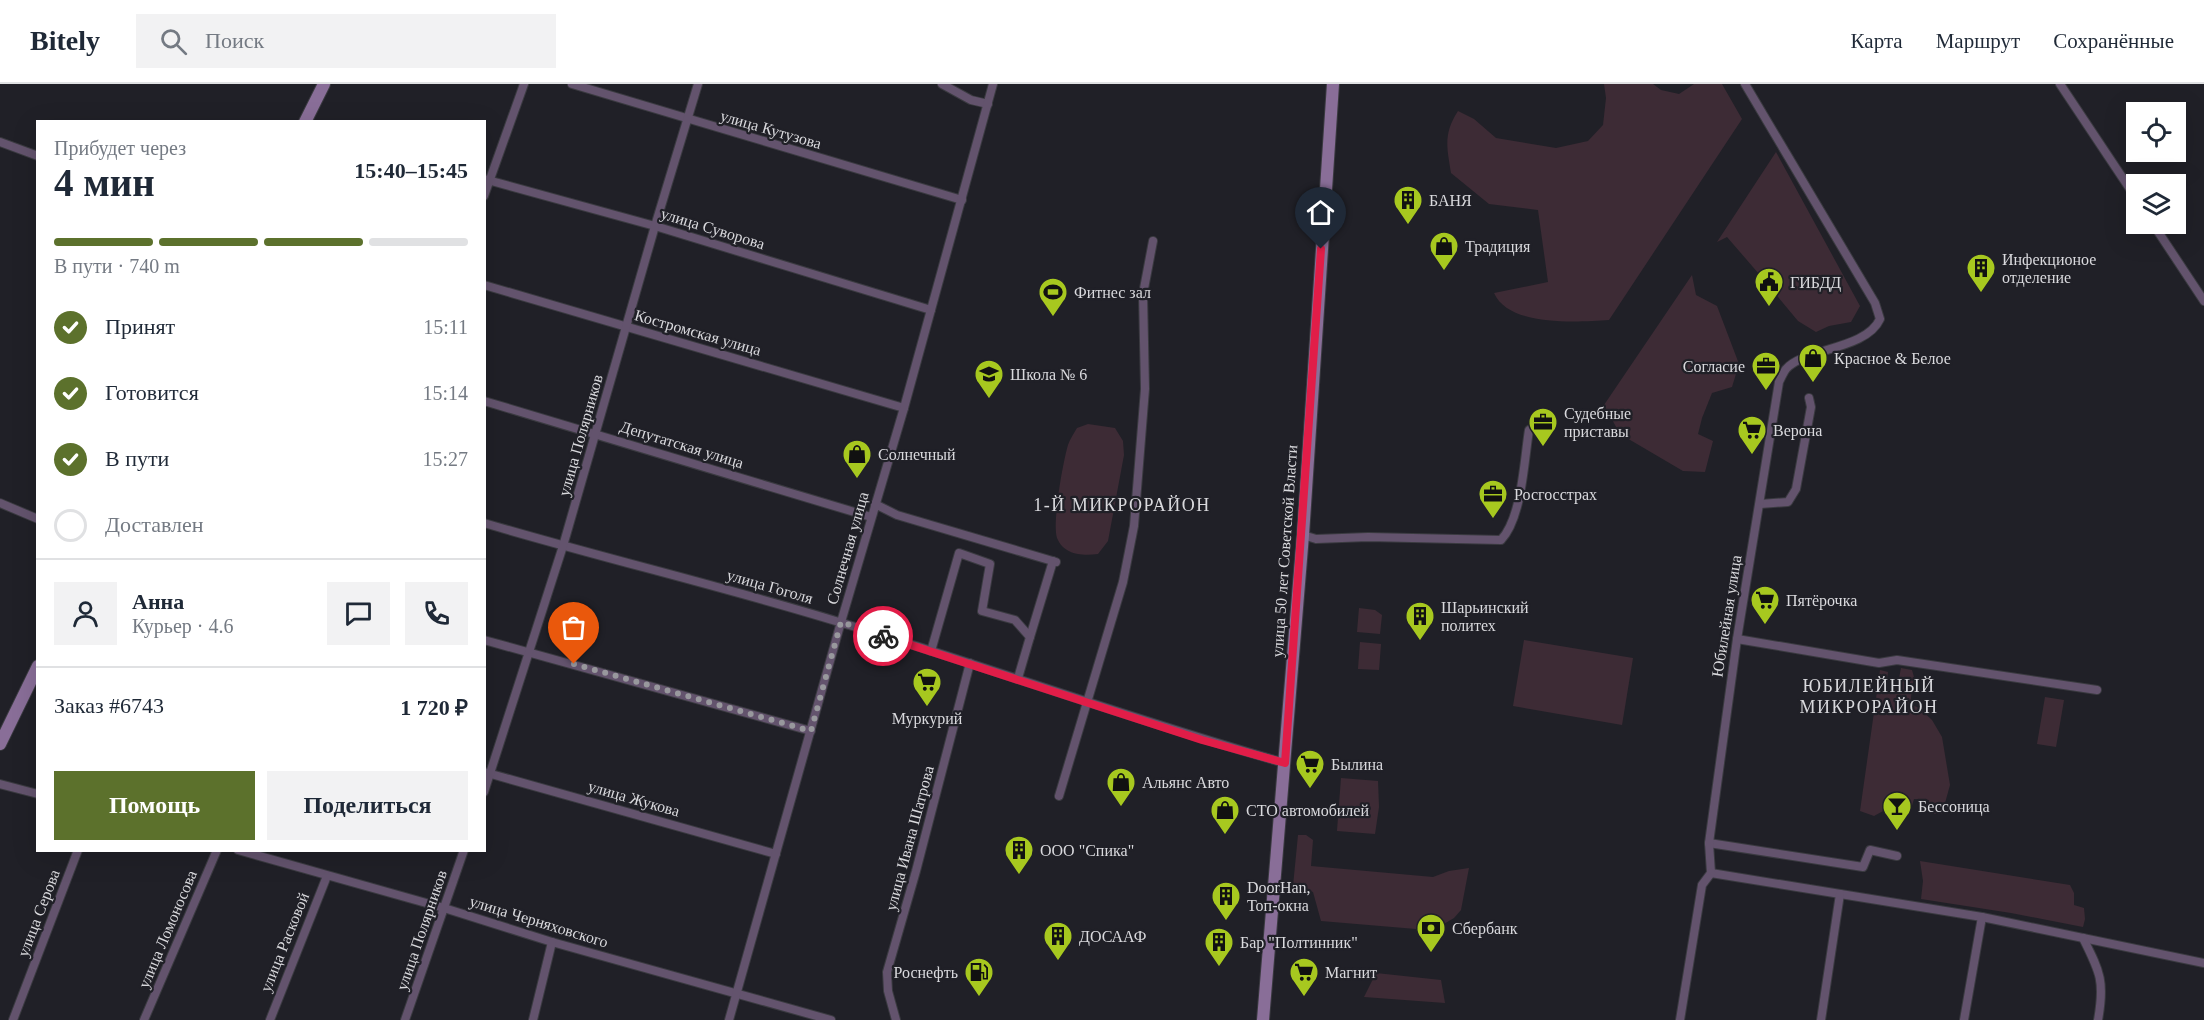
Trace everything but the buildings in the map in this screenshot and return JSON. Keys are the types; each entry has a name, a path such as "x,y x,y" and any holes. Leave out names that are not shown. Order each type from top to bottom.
{"street":[{"path":"306,120 324,84"},
{"path":"487,180 524,84"},
{"name":"улица Кутузова","path":"572,84 962,200"},
{"name":"улица Полярников","path":"488,773 531,652 698,84"},
{"path":"942,84 971,100 988,104"},
{"name":"Солнечная улица","path":"729,1020 904,408 993,84"},
{"name":"улица 50 лет Советской Власти","path":"1263,1020 1303,535 1333,84"},
{"name":"Юбилейная улица","path":"1711,873 1709,843 1737,639 1779,382 1786,369 1800,360 1866,335 1877,326 1880,319 1875,303 1745,84"},
{"path":"2060,84 2126,183"},
{"path":"0,142 36,155"},
{"name":"улица Суворова","path":"487,180 655,226 931,310"},
{"path":"2160,234 2203,297"},
{"path":"1059,796 1123,582 1134,526 1145,389 1143,294 1153,242"},
{"name":"Костромская улица","path":"486,286 904,408"},
{"path":"1760,504 1788,502 1796,489 1811,407 1809,398"},
{"name":"Депутатская улица","path":"486,402 871,517"},
{"path":"1303,535 1316,539 1368,537 1502,540 1509,532 1515,515 1529,430 1543,421"},
{"path":"0,503 36,518"},
{"path":"875,504 897,515 1054,562 1018,678"},
{"name":"улица Гоголя","path":"486,525 841,622 1202,740 1285,763"},
{"path":"931,651 959,553 990,564 982,611 1014,620 1030,637"},
{"path":"1737,639 1880,663 1897,660 2097,690"},
{"path":"486,641 811,731"},
{"name":"улица Ивана Шатрова","path":"896,1020 888,991 887,972 916,871 970,663"},
{"path":"0,744 36,670"},
{"name":"улица Жукова","path":"488,773 776,854"},
{"path":"0,784 36,793"},
{"path":"1709,843 1863,867 1870,850 1897,856"},
{"name":"улица Серова","path":"13,1020 77,852"},
{"name":"улица Ломоносова","path":"144,1020 216,852"},
{"name":"улица Черняховского","path":"245,852 444,908 552,942 831,1020"},
{"name":"улица Полярников","path":"405,1020 463,852"},
{"path":"1680,1020 1702,885 1711,873 1982,917 2204,963"},
{"name":"улица Расковой","path":"270,1020 327,876"},
{"path":"1821,1020 1840,894"},
{"path":"1964,1020 1982,917"},
{"path":"2083,938 2102,982 2097,1020"},
{"path":"533,1020 552,942"}],"shaded area":[{"path":"1604,84 1653,84 1661,90 1679,94 1694,84 1722,84 1742,119 1609,320 1545,320 1514,312 1502,304 1494,293 1548,282 1538,210 1489,204 1451,173 1448,134 1453,119 1458,111 1474,119 1496,138 1556,148 1588,141 1603,125 1606,98"},
{"path":"1776,152 1860,306 1851,322 1829,326 1816,332 1798,321 1727,237 1717,242"},
{"path":"1692,275 1696,295 1717,306 1739,364 1732,387 1712,393 1702,418 1698,434 1713,441 1705,472 1683,471 1620,434 1604,405"},
{"path":"1088,424 1115,428 1123,441 1124,455 1108,541 1098,554 1086,555 1069,551 1060,544 1057,538 1056,520 1068,445 1077,428"},
{"path":"1359,608 1375,610 1382,615 1380,634 1357,632"},
{"path":"1524,640 1633,658 1622,725 1513,706"},
{"path":"1360,642 1381,644 1379,670 1358,669"},
{"path":"1901,668 1912,670 1914,677 1910,704 1919,708 1932,720 1942,737 1950,785 1942,814 1934,814 1929,810 1929,800 1914,799 1909,815 1885,810 1874,816 1860,811 1880,670 1888,672 1885,692 1896,694"},
{"path":"2045,697 2064,700 2056,747 2037,744"},
{"path":"1341,778 1378,781 1379,807 1375,834 1337,831"},
{"path":"1298,835 1306,835 1313,840 1311,866 1433,877 1449,871 1469,868 1461,910 1454,918 1437,928 1416,929 1321,921 1313,892 1293,886"},
{"path":"1920,861 2070,885 2074,893 2074,905 2084,908 2083,927 1921,899 1923,881"},
{"path":"1376,973 1441,980 1445,1003 1364,997"}],"way so far":[{"path":"574,664 811,731 841,622 883,636"}],"place":[{"name":"БАНЯ","path":"1408,226"},
{"name":"Традиция","path":"1444,272"},
{"name":"Инфекционое отделение","path":"1981,294"},
{"name":"ГИБДД","path":"1769,308"},
{"name":"Фитнес зал","path":"1053,318"},
{"name":"Красное & Белое","path":"1813,384"},
{"name":"Согласие","path":"1766,392"},
{"name":"Школа № 6","path":"989,400"},
{"name":"Судебные приставы","path":"1543,448"},
{"name":"Верона","path":"1752,456"},
{"name":"Солнечный","path":"857,480"},
{"name":"Росгосстрах","path":"1493,520"},
{"name":"Пятёрочка","path":"1765,626"},
{"name":"Шарьинский политех","path":"1420,642"},
{"name":"Муркурий","path":"927,708"},
{"name":"Былина","path":"1310,790"},
{"name":"Альянс Авто","path":"1121,808"},
{"name":"Бессоница","path":"1897,832"},
{"name":"СТО автомобилей","path":"1225,836"},
{"name":"ООО \"Спика\"","path":"1019,876"},
{"name":"DoorHan, Топ-окна","path":"1226,922"},
{"name":"Сбербанк","path":"1431,954"},
{"name":"ДОСААФ","path":"1058,962"},
{"name":"Бар \"Полтинник\"","path":"1219,968"},
{"name":"Роснефть","path":"979,998"},
{"name":"Магнит","path":"1304,998"}],"district":[{"name":"1-Й МИКРОРАЙОН","path":"1122,505"},
{"name":"ЮБИЛЕЙНЫЙ МИКРОРАЙОН","path":"1869,696"}],"route":[{"path":"883,636 1018,678 1202,740 1285,763 1303,535 1321,249"}]}
